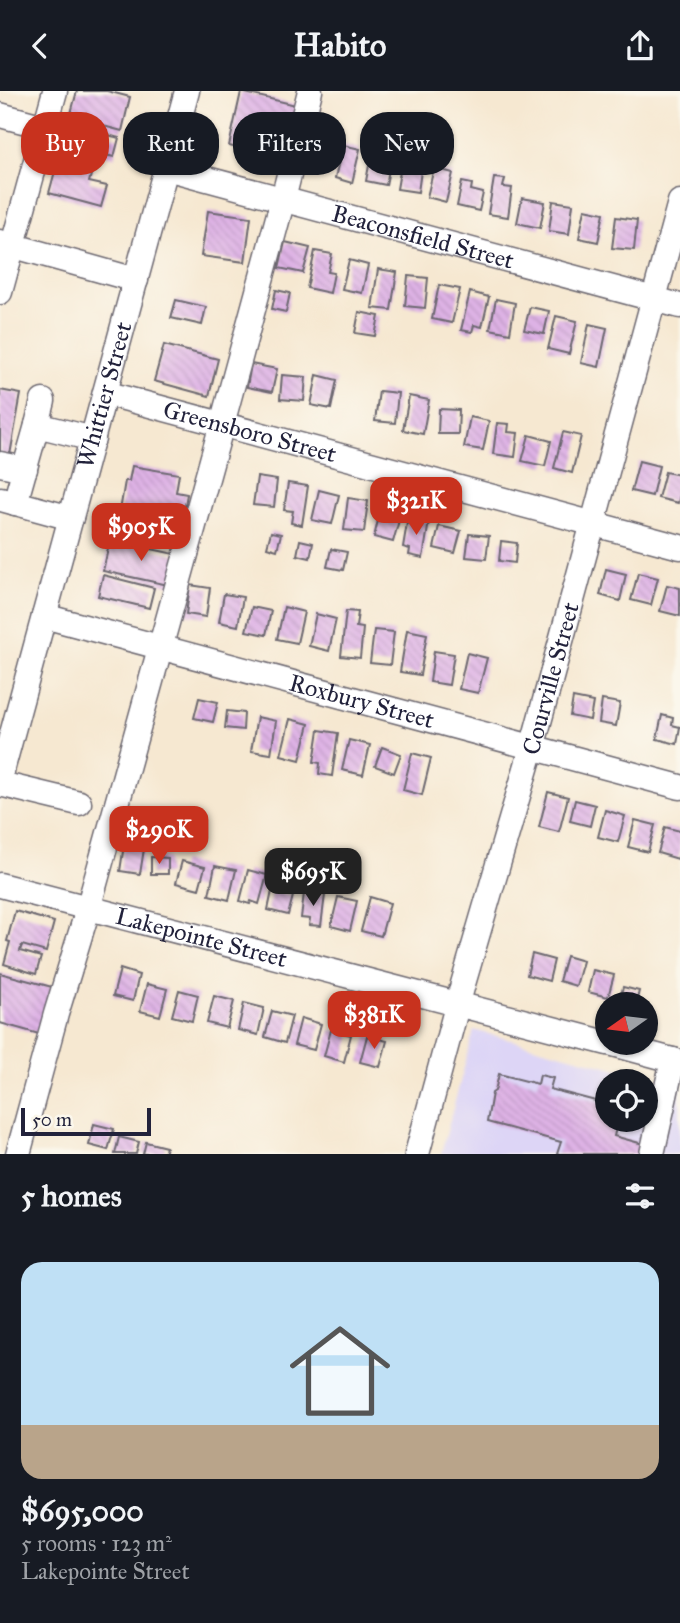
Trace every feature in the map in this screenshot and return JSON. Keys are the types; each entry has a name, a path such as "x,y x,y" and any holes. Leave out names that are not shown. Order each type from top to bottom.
{"street":[{"path":"49,112 55,91"},
{"name":"Whittier Street","path":"181,112 187,91"},
{"path":"19,1154 222,424 310,91"},
{"path":"0,115 21,121"},
{"path":"0,292 6,244 29,175"},
{"name":"Whittier Street","path":"2,765 164,175"},
{"name":"Beaconsfield Street","path":"192,175 680,306"},
{"name":"Courville Street","path":"417,1154 532,748 680,202"},
{"path":"6,244 136,280"},
{"name":"Greensboro Street","path":"105,393 680,547"},
{"path":"43,401 25,469 7,501 71,518"},
{"path":"37,425 93,439"},
{"path":"0,464 25,469"},
{"name":"Roxbury Street","path":"44,616 680,787"},
{"path":"0,784 79,803"},
{"name":"Lakepointe Street","path":"0,885 595,1040"},
{"name":"Lakepointe Street","path":"653,1055 676,1061"},
{"path":"652,1154 676,1061"}],"shaded area":[{"path":"474,1030 617,1069 595,1069 595,1132 658,1132 658,1080 680,1086 680,1154 441,1154"}],"building":[{"path":"77,91 107,91 130,97 126,112 123,112 122,131 109,128 109,112 71,112"},
{"path":"241,92 300,106 299,112 237,112"},
{"path":"233,128 233,147 229,146"},
{"path":"109,135 119,138 114,157 109,156"},
{"path":"346,146 360,149 352,183 335,178 336,175 346,175"},
{"path":"54,175 91,175 89,182 107,186 101,207 49,193"},
{"path":"367,175 388,175 386,185 366,181"},
{"path":"399,175 420,175 418,192 397,189"},
{"path":"432,175 453,175 446,202 427,197"},
{"path":"494,178 505,179 503,187 512,188 508,217 488,214"},
{"path":"462,182 472,184 471,190 483,193 479,211 457,206"},
{"path":"522,198 545,202 540,228 517,223"},
{"path":"553,201 573,204 569,234 549,231"},
{"path":"585,209 604,213 598,242 579,238"},
{"path":"208,211 251,217 245,262 201,256"},
{"path":"616,217 637,220 634,250 612,248"},
{"path":"285,242 310,248 303,273 279,268"},
{"path":"315,251 332,254 328,272 334,273 330,293 307,288"},
{"path":"349,260 368,265 362,293 342,289"},
{"path":"378,269 397,272 391,310 372,308"},
{"path":"408,276 428,278 425,308 405,306"},
{"path":"439,285 460,289 452,323 432,319"},
{"path":"276,290 290,293 286,312 272,309"},
{"path":"470,292 489,297 482,327 474,325 472,332 461,330"},
{"path":"496,299 515,303 510,333 490,329"},
{"path":"176,300 206,307 202,325 171,318"},
{"path":"530,307 549,311 544,334 524,330"},
{"path":"359,312 379,316 375,336 355,333"},
{"path":"556,316 577,321 569,354 548,349"},
{"path":"589,324 607,328 599,367 581,363"},
{"path":"164,345 218,359 209,396 154,381"},
{"path":"251,364 277,369 272,392 247,387"},
{"path":"282,375 306,377 304,401 280,399"},
{"path":"317,375 337,380 331,409 311,405"},
{"path":"0,390 21,394 10,455 0,454"},
{"path":"379,391 398,393 395,423 375,421"},
{"path":"409,396 429,400 423,434 403,430"},
{"path":"439,409 459,410 458,434 438,434"},
{"path":"470,417 489,421 483,450 464,447"},
{"path":"497,423 509,424 508,432 518,433 515,457 493,454"},
{"path":"563,432 581,436 572,473 554,468"},
{"path":"529,435 551,441 545,466 522,461"},
{"path":"639,461 659,466 652,496 631,491"},
{"path":"132,466 179,474 176,492 187,494 182,522 120,511 125,481 129,481"},
{"path":"665,472 680,475 678,503 658,498"},
{"path":"257,477 277,480 274,507 253,505"},
{"path":"288,483 308,486 302,525 291,523 293,511 284,510"},
{"path":"319,490 339,495 332,524 312,520"},
{"path":"348,498 368,501 364,532 344,530"},
{"path":"381,508 401,513 393,542 374,537"},
{"path":"408,517 429,521 423,558 409,555 410,549 403,547"},
{"path":"439,526 461,531 455,553 434,548"},
{"path":"271,532 281,534 277,550 267,547"},
{"path":"469,534 489,536 486,559 466,557"},
{"path":"110,540 179,555 173,586 103,571"},
{"path":"300,540 313,543 310,558 297,555"},
{"path":"501,541 517,543 515,563 499,561"},
{"path":"331,549 347,552 343,570 327,567"},
{"path":"606,569 626,574 620,601 600,595"},
{"path":"638,573 658,578 651,605 631,600"},
{"path":"103,575 154,588 149,608 98,596"},
{"path":"190,585 210,588 206,617 186,614"},
{"path":"667,585 680,588 680,616 660,611"},
{"path":"224,594 243,597 238,626 219,622"},
{"path":"252,607 271,611 266,635 246,631"},
{"path":"284,607 304,612 297,643 277,639"},
{"path":"346,611 358,612 356,627 363,628 360,658 341,656"},
{"path":"316,614 336,619 329,651 309,646"},
{"path":"374,630 394,632 390,665 370,663"},
{"path":"407,630 427,634 420,675 400,672"},
{"path":"434,651 454,654 449,685 430,682"},
{"path":"467,653 487,658 478,693 459,689"},
{"path":"199,698 218,702 213,722 194,718"},
{"path":"573,698 593,702 590,720 570,716"},
{"path":"602,700 620,703 616,726 599,723"},
{"path":"227,711 244,713 243,730 225,728"},
{"path":"662,715 673,718 672,725 680,727 677,744 657,739"},
{"path":"257,717 276,721 271,754 251,751"},
{"path":"290,719 309,724 300,760 281,755"},
{"path":"319,730 338,733 332,776 319,774 320,763 314,762"},
{"path":"349,740 370,745 363,775 342,770"},
{"path":"382,747 401,754 394,773 375,766"},
{"path":"412,753 431,758 422,795 403,790"},
{"path":"548,792 568,797 559,832 539,827"},
{"path":"575,800 595,805 590,826 570,821"},
{"path":"605,810 625,816 618,842 598,837"},
{"path":"635,820 655,825 648,852 628,847"},
{"path":"665,827 680,831 678,859 658,853"},
{"path":"124,845 144,849 140,874 120,871"},
{"path":"151,857 168,858 168,874 151,874"},
{"path":"182,861 205,867 199,889 176,883"},
{"path":"215,866 236,870 229,900 209,895"},
{"path":"248,870 267,875 259,904 240,901"},
{"path":"272,891 293,896 288,915 268,910"},
{"path":"304,893 325,895 321,926 309,925 310,919 301,918"},
{"path":"338,897 357,901 350,931 331,926"},
{"path":"370,897 390,903 381,936 361,931"},
{"path":"15,911 54,922 46,952 22,945 20,951 41,957 36,974 4,964"},
{"path":"532,954 554,960 549,981 527,975"},
{"path":"566,956 583,961 576,986 559,981"},
{"path":"120,969 139,975 133,1001 113,996"},
{"path":"593,970 614,975 609,992 588,992"},
{"path":"0,973 52,987 39,1034 0,1023"},
{"path":"147,984 167,989 160,1016 140,1011"},
{"path":"623,987 639,991 639,992 622,992"},
{"path":"179,990 198,995 192,1021 172,1016"},
{"path":"214,996 234,1001 227,1028 207,1023"},
{"path":"244,1003 264,1008 258,1035 238,1030"},
{"path":"272,1011 292,1016 285,1043 265,1037"},
{"path":"301,1018 321,1024 314,1050 294,1045"},
{"path":"331,1030 351,1035 344,1062 324,1056"},
{"path":"367,1036 387,1041 380,1067 360,1062"},
{"path":"499,1074 538,1084 540,1075 553,1078 550,1089 595,1101 595,1132 615,1132 614,1136 643,1144 640,1154 557,1154 561,1142 487,1122 492,1093 495,1091"},
{"path":"94,1124 114,1129 108,1150 89,1145"},
{"path":"119,1137 139,1142 136,1154 115,1154"},
{"path":"146,1142 166,1147 164,1154 143,1154"}]}
